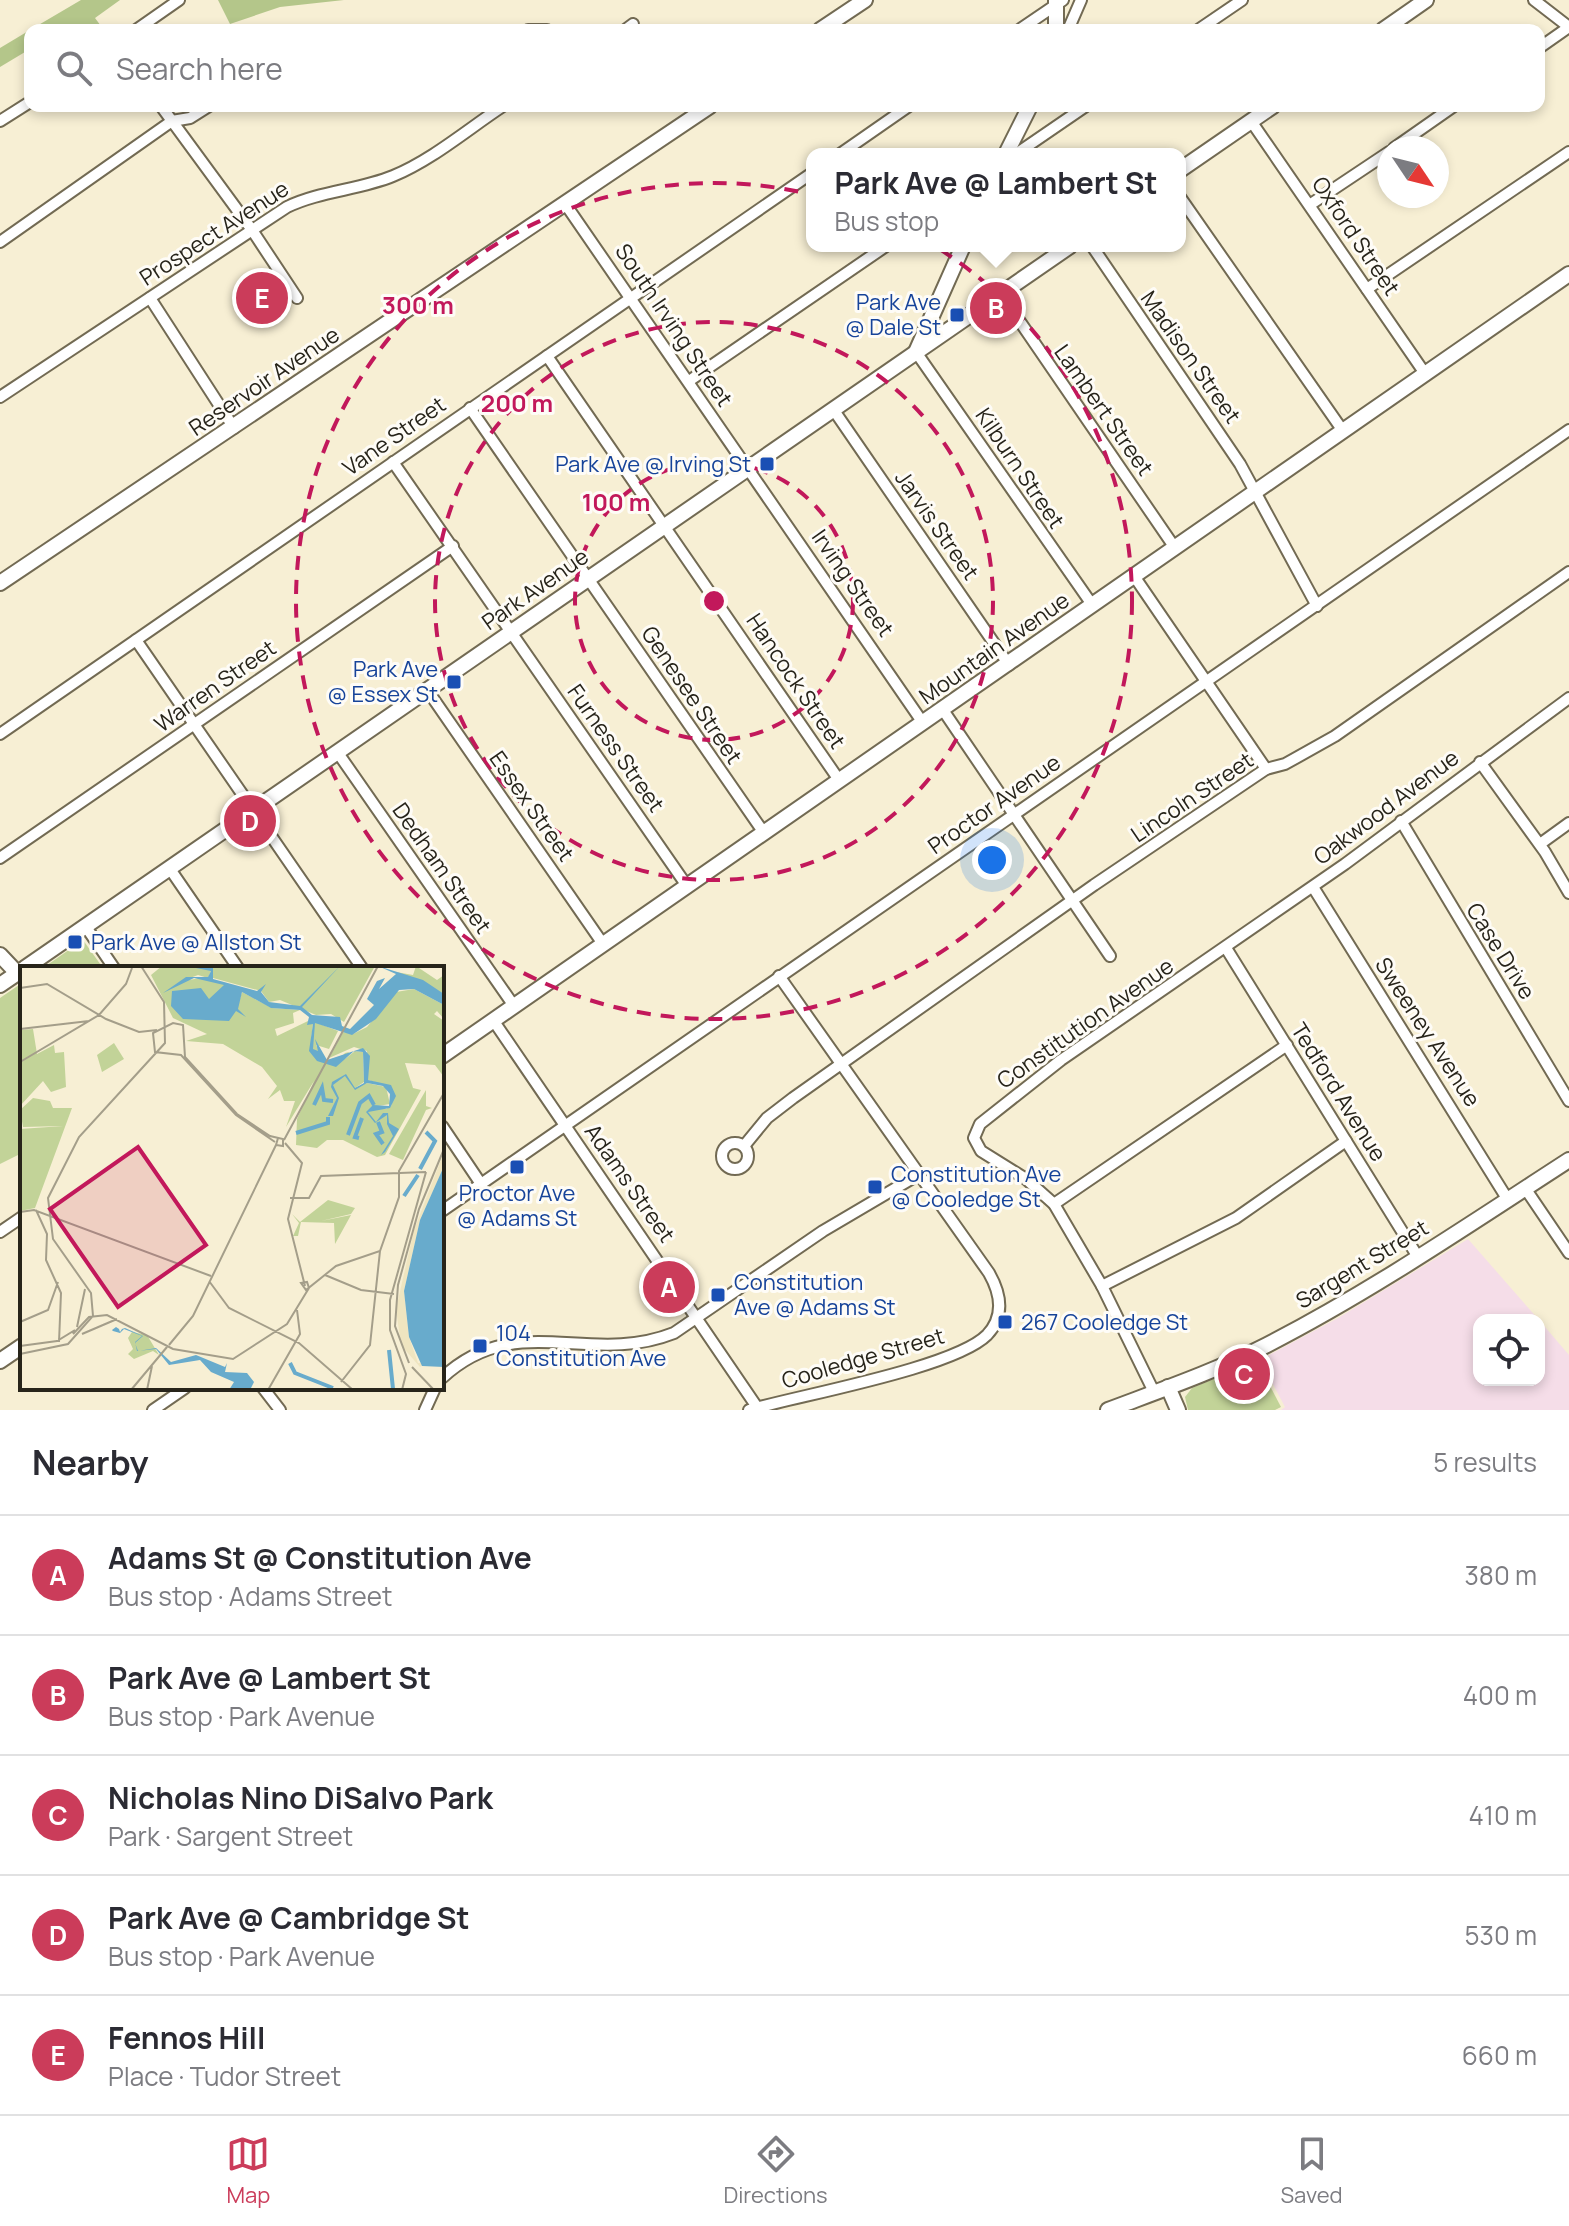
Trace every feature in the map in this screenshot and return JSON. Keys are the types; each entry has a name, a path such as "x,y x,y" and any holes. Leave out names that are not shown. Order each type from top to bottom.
{"street":[{"path":"145,24 179,0"},
{"path":"829,24 865,0"},
{"path":"1071,24 1081,0"},
{"path":"1207,24 1242,0"},
{"path":"1392,24 1426,0"},
{"path":"1534,0 1569,27 1545,44"},
{"path":"1027,24 1059,1"},
{"path":"1057,24 1059,1"},
{"path":"0,121 24,106"},
{"path":"165,112 252,230 297,298"},
{"path":"172,121 175,112"},
{"path":"0,242 172,121 190,118 200,112"},
{"name":"Prospect Avenue","path":"0,397 252,230 306,198 360,188 410,168 494,112"},
{"name":"Reservoir Avenue","path":"0,583 701,112"},
{"path":"849,148 900,112"},
{"path":"1009,148 1027,112"},
{"path":"1025,148 1077,112"},
{"path":"1186,166 1264,112"},
{"path":"1411,136 1445,112"},
{"name":"Oxford Street","path":"1251,121 1426,375"},
{"path":"1367,289 1569,152"},
{"path":"1311,204 1377,160"},
{"name":"Vane Street","path":"0,734 806,177"},
{"name":"South Irving Street","path":"566,205 749,467"},
{"path":"1186,206 1343,431"},
{"path":"689,381 877,252"},
{"path":"916,352 960,252"},
{"name":"Park Avenue","path":"27,966 1061,252"},
{"name":"Madison Street","path":"1096,252 1234,455 1317,606"},
{"name":"Mountain Avenue","path":"444,1055 1569,274"},
{"name":"Lambert Street","path":"1001,294 1175,548"},
{"path":"150,298 234,428"},
{"name":"Kilburn Street","path":"916,352 1093,606"},
{"name":"Hancock Street","path":"547,356 839,780"},
{"name":"Genesee Street","path":"470,408 764,833"},
{"name":"Jarvis Street","path":"833,409 1009,665"},
{"name":"Proctor Avenue","path":"444,1210 1569,430"},
{"name":"Furness Street","path":"393,462 687,886"},
{"name":"Irving Street","path":"749,467 923,723"},
{"name":"Warren Street","path":"0,858 453,546"},
{"name":"Lincoln Street","path":"744,1146 767,1118 841,1062 1072,901 1266,769 1285,764 1335,736 1569,572"},
{"path":"1134,576 1266,769"},
{"path":"136,640 361,966"},
{"name":"Essex Street","path":"428,691 603,944"},
{"name":"Oakwood Avenue","path":"1226,948 1569,698"},
{"path":"943,710 1110,956"},
{"name":"Dedham Street","path":"338,753 514,1006"},
{"path":"1480,762 1540,844 1569,893"},
{"name":"Case Drive","path":"1401,821 1569,1101"},
{"path":"1540,844 1569,823"},
{"path":"170,869 237,966"},
{"name":"Sweeney Avenue","path":"1313,887 1508,1200"},
{"path":"86,927 113,966"},
{"name":"Tedford Avenue","path":"1226,948 1418,1257"},
{"name":"Constitution Avenue","path":"1054,1204 1026,1179 981,1151 974,1138 980,1124 1030,1083 1226,948"},
{"path":"0,955 20,969"},
{"name":"Park Avenue","path":"0,985 20,971"},
{"name":"Cooledge Street","path":"755,1409 933,1361 971,1346 992,1329 1000,1309 996,1284 779,976"},
{"name":"Adams Street","path":"493,1020 698,1316 755,1409"},
{"path":"1154,1392 1102,1286 1054,1204 1287,1045"},
{"path":"444,1129 481,1184"},
{"path":"1102,1286 1236,1218 1346,1141"},
{"name":"Sargent Street","path":"1108,1410 1277,1339 1418,1257 1569,1160"},
{"path":"444,1376 491,1347 525,1341 617,1348 640,1345 674,1333 823,1231 918,1175"},
{"path":"1525,1188 1569,1253"},
{"path":"0,1232 20,1218"},
{"path":"0,1361 20,1347"},
{"path":"1168,1387 1178,1410"},
{"path":"153,1410 182,1390"},
{"path":"265,1390 280,1410"},
{"path":"425,1410 434,1390"}],"shaded area":[{"path":"1468,1239 1534,1314 1473,1314 1473,1386 1545,1386 1545,1327 1569,1355 1569,1410 1281,1410 1285,1407 1260,1360 1338,1318"}],"green space":[{"path":"81,0 120,0 95,18 100,24 40,24"},
{"path":"218,0 344,0 280,7 230,24"},
{"path":"24,34 24,53 0,67 0,48"},
{"path":"83,940 102,966 46,966"},
{"path":"20,984 20,1154 0,1164 0,998"},
{"path":"1257,1361 1281,1407 1275,1410 1188,1410 1185,1397 1192,1388"}],"place":[{"name":"Fennos Hill","path":"262,298"},
{"name":"Park Ave @ Lambert St","path":"996,308"},
{"name":"Park Ave @ Dale St","path":"957,315"},
{"name":"Park Ave @ Irving St","path":"767,464"},
{"name":"Park Ave @ Essex St","path":"454,682"},
{"name":"Park Ave @ Cambridge St","path":"250,821"},
{"name":"Park Ave @ Allston St","path":"75,942"},
{"name":"Proctor Ave @ Adams St","path":"517,1167"},
{"name":"Constitution Ave @ Cooledge St","path":"875,1187"},
{"name":"Adams St @ Constitution Ave","path":"669,1287"},
{"name":"Constitution Ave @ Adams St","path":"718,1295"},
{"name":"267 Cooledge St","path":"1005,1322"},
{"name":"104 Constitution Ave","path":"480,1346"},
{"name":"Nicholas Nino DiSalvo Park","path":"1244,1374"}]}
